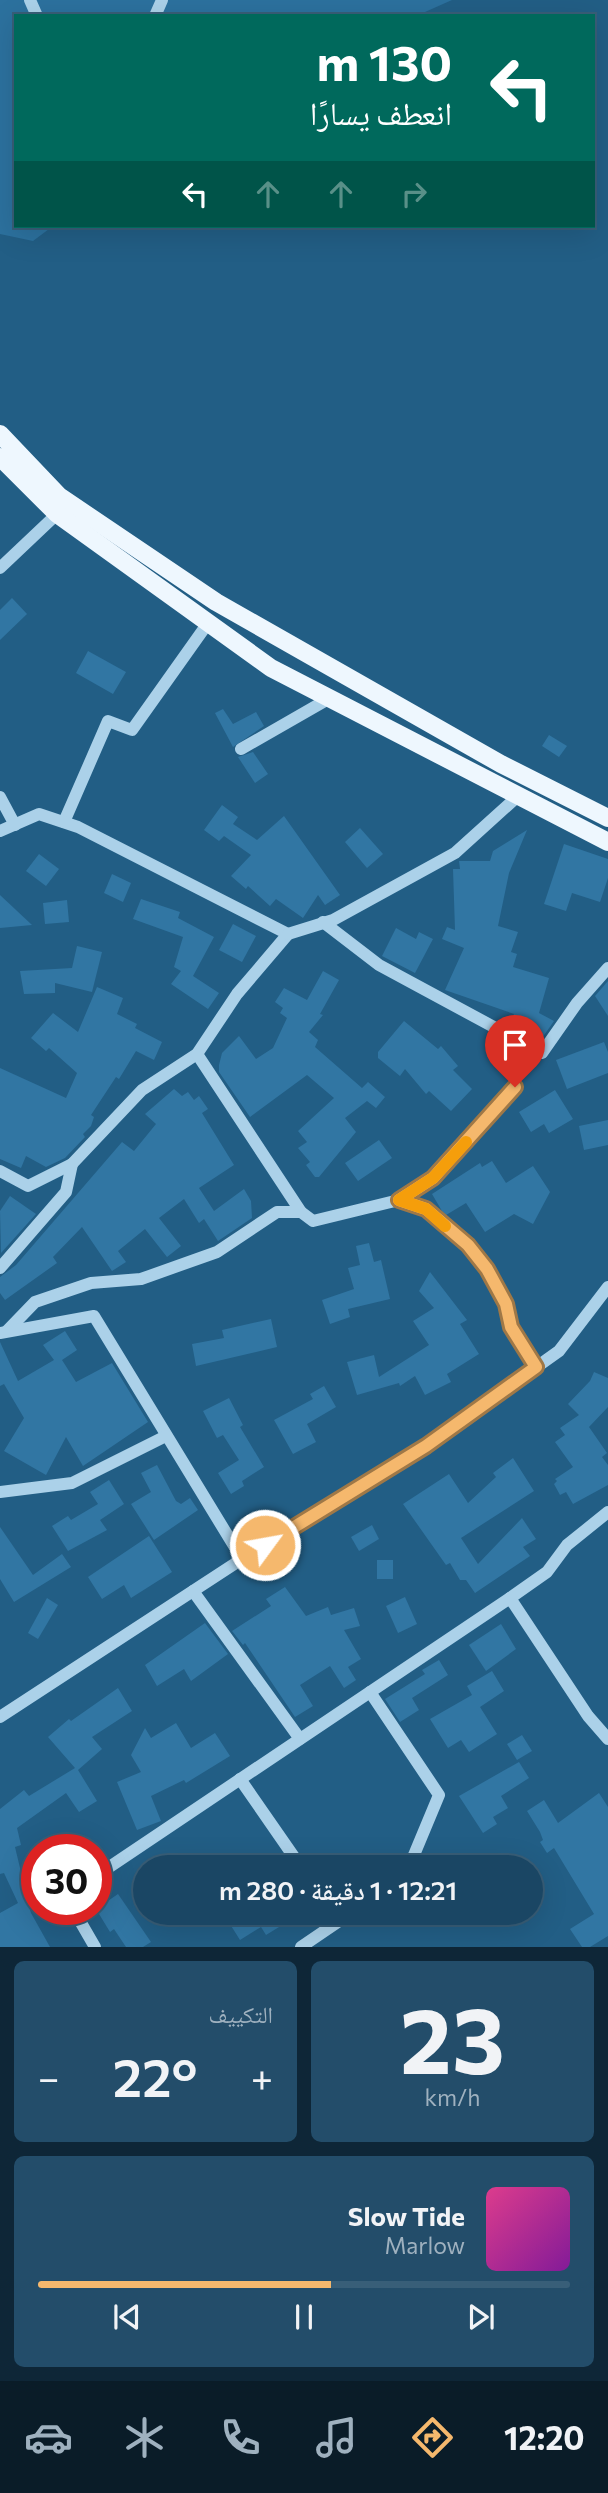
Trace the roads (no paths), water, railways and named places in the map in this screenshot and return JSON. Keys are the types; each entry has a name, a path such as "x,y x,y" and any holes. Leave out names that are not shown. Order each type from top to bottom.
{"main road":[{"path":"0,434 59,496 216,602 501,764 608,818"},
{"path":"0,457 57,514 271,668 608,842"}],"street":[{"path":"0,568 57,514"},
{"path":"64,822 108,721 132,730 208,623"},
{"path":"241,749 330,698"},
{"path":"0,1171 28,1186 72,1164 142,1090 197,1054 237,994 288,934 323,922 455,853 518,796"},
{"path":"0,797 15,825"},
{"path":"0,831 38,814 64,822 288,934"},
{"path":"323,922 379,965 542,1053 577,1003 608,968"},
{"path":"197,1054 301,1212 313,1221 399,1200 433,1178 515,1087"},
{"path":"0,1268 65,1192 72,1164"},
{"path":"399,1200 426,1209 468,1245 487,1269 506,1304 511,1327 536,1367"},
{"path":"3,1332 35,1301 91,1283 141,1279 217,1252 277,1212 301,1212"},
{"path":"0,1717 242,1559 426,1446 559,1351 608,1287"},
{"path":"3,1332 93,1317 242,1559"},
{"path":"0,1492 72,1483 166,1436"},
{"path":"112,1865 547,1572 567,1545 608,1512"},
{"path":"193,1591 300,1739"},
{"path":"510,1598 588,1716 608,1739"},
{"path":"370,1692 439,1795 414,1855"},
{"path":"240,1779 293,1855"},
{"path":"82,1925 95,1947"},
{"path":"301,1947 327,1925"}]}
